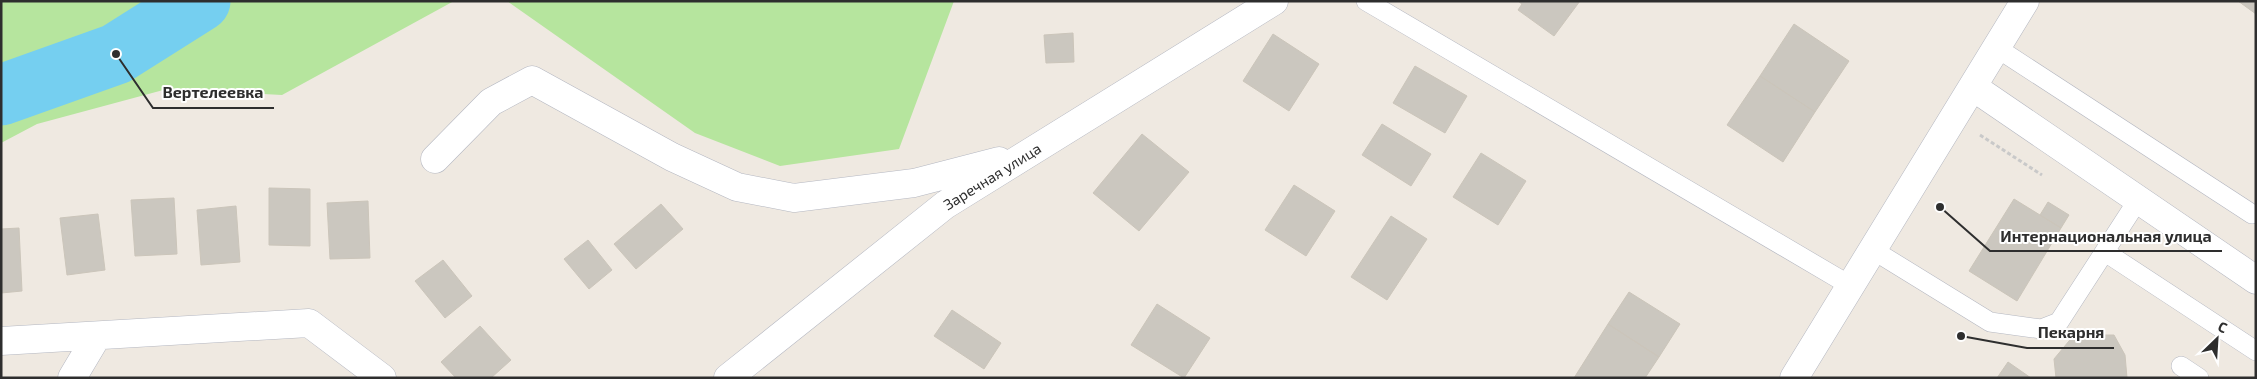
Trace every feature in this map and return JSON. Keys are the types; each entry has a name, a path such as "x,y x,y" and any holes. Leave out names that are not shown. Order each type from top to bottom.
{"street":[{"name":"Заречная улица","path":"728,378 945,204 1274,1"},
{"path":"1794,378 2025,1"},
{"path":"435,159 492,102 532,80 600,115 672,157 737,187 794,198 914,183 1025,155"},
{"path":"1973,87 2256,280"},
{"path":"1,341 309,323 382,378"},
{"path":"72,378 97,336"}],"lane":[{"path":"1366,1 1851,286"},
{"path":"1997,48 2252,214"},
{"path":"1873,250 1990,322 2041,329 2059,322 2138,200"},
{"path":"2105,252 2256,352"},
{"path":"2181,366 2199,378"}],"green space":[{"path":"3,1 454,1 282,95 167,89 37,124 1,143 1,2"},
{"path":"507,1 954,1 899,149 780,166 695,133"}],"building":[{"path":"1518,1 1580,1 1554,36 1518,10 1522,4"},
{"path":"2238,1 2256,1 2256,14"},
{"path":"1794,24 1849,61 1815,112 1760,76"},
{"path":"1073,33 1074,62 1046,63 1044,35"},
{"path":"1273,34 1319,64 1289,111 1243,81"},
{"path":"1415,66 1467,96 1445,133 1393,103"},
{"path":"1760,76 1815,112 1783,162 1727,125"},
{"path":"1382,124 1431,154 1411,186 1362,155"},
{"path":"1142,134 1189,172 1139,231 1093,193"},
{"path":"1481,153 1526,181 1498,225 1453,197"},
{"path":"1294,185 1335,211 1306,256 1265,230"},
{"path":"269,188 310,189 310,246 269,245"},
{"path":"174,198 177,254 135,256 131,200"},
{"path":"2014,199 2061,228 2017,301 1969,271"},
{"path":"368,201 370,258 330,259 327,203"},
{"path":"2048,202 2069,215 2061,228 2040,215"},
{"path":"661,204 683,229 636,269 614,244"},
{"path":"236,206 240,262 201,265 197,210"},
{"path":"98,214 105,270 67,275 60,218"},
{"path":"1391,216 1427,239 1387,300 1351,277"},
{"path":"19,228 22,291 1,293 1,229"},
{"path":"588,240 612,270 589,289 564,259"},
{"path":"443,260 472,296 445,318 415,281"},
{"path":"1629,292 1680,324 1659,357 1608,324"},
{"path":"1157,304 1210,338 1184,378 1131,345"},
{"path":"952,310 1001,343 984,369 934,336"},
{"path":"1608,324 1659,357 1645,378 1574,378"},
{"path":"480,326 511,360 491,378 456,378 441,362"},
{"path":"2074,335 2114,335 2125,355 2127,378 2056,378 2054,359"},
{"path":"2008,362 2031,378 1997,378"}],"waterway":[{"path":"1,95 116,54 200,1"}],"place":[{"name":"Вертелеевка","path":"116,54"},
{"name":"Интернациональная улица","path":"1940,207"},
{"name":"Пекарня","path":"1961,336"}]}
